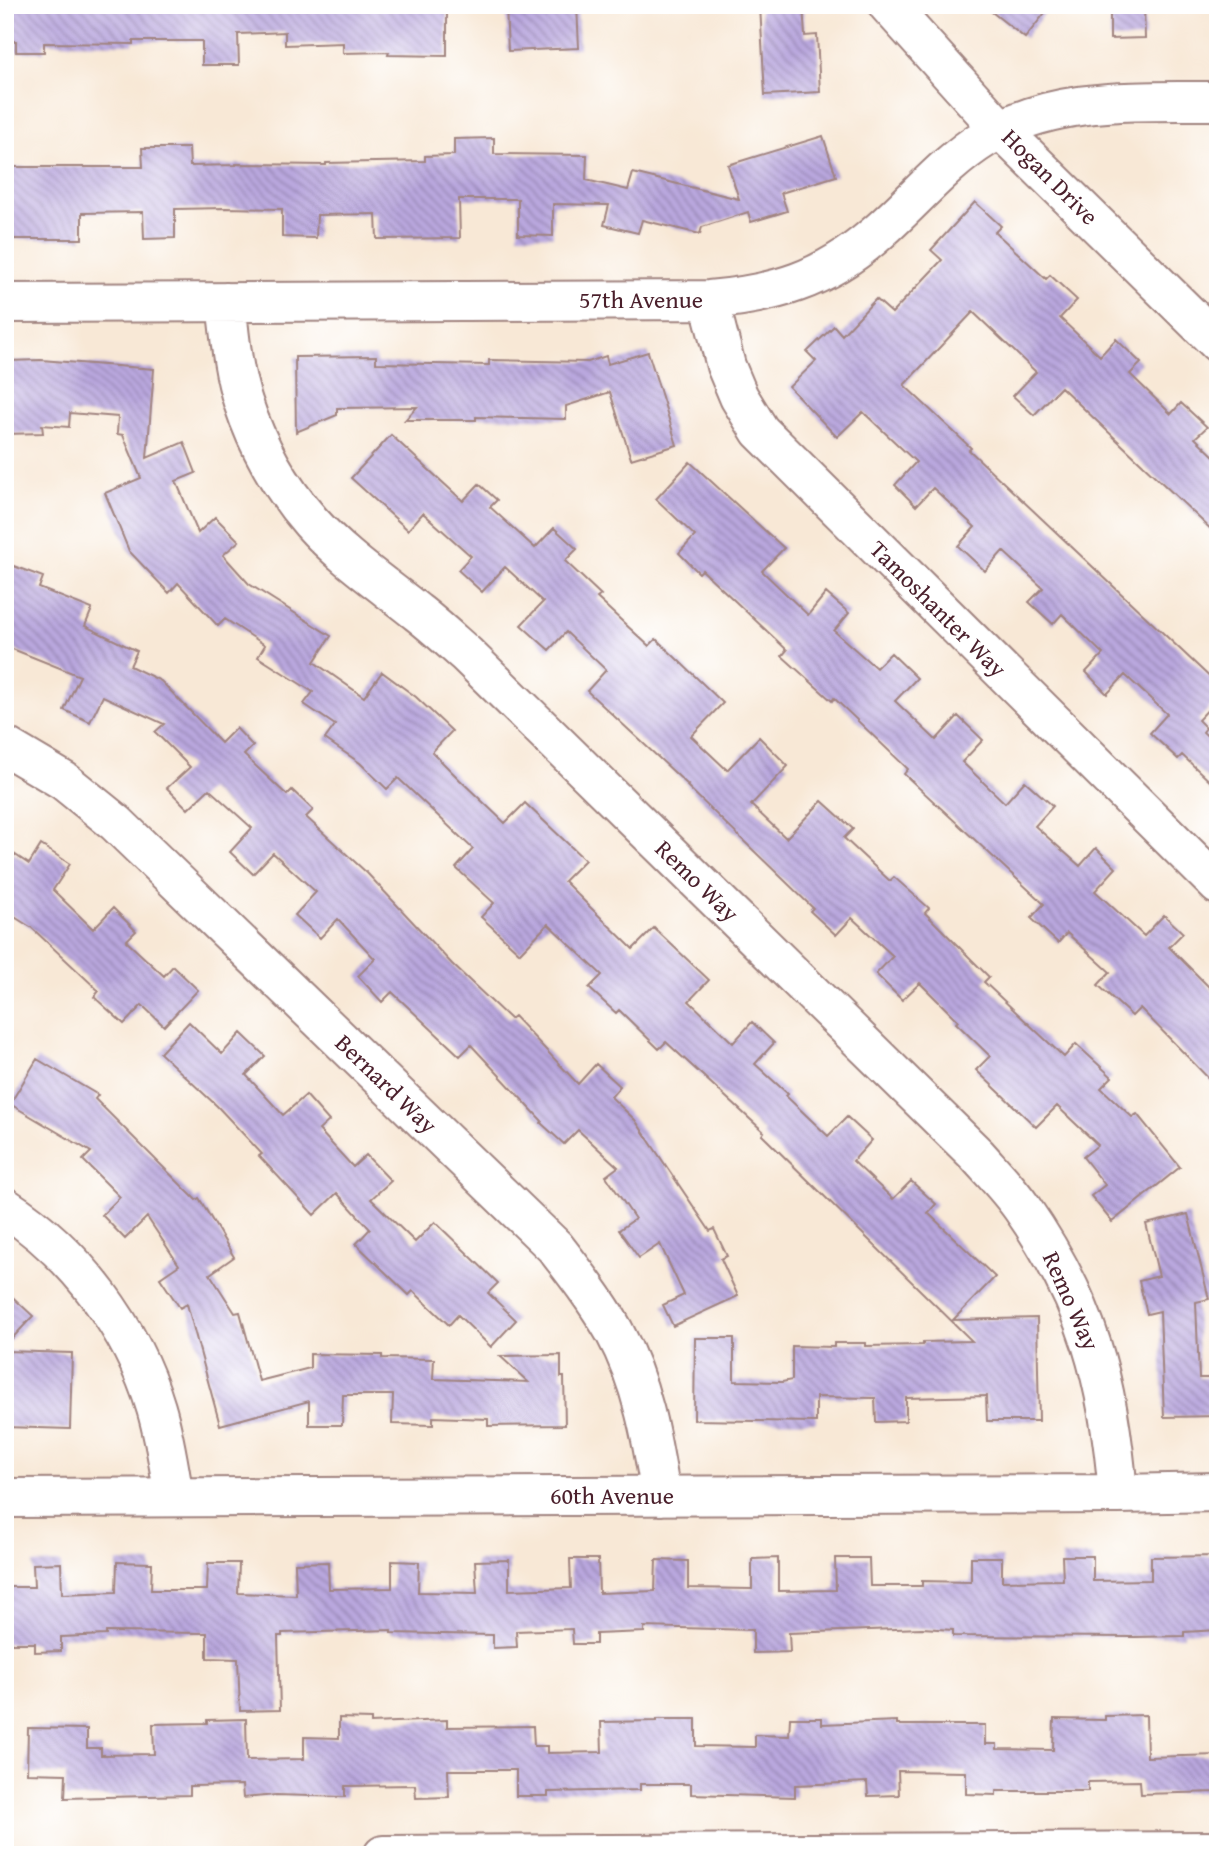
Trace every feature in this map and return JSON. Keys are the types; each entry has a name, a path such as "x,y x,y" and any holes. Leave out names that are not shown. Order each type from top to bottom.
{"street":[{"name":"Hogan Drive","path":"888,5 1001,130 1218,343"},
{"name":"57th Avenue","path":"5,303 709,300 754,296 797,283 838,263 874,237 956,159 1001,130 1035,116 1079,105 1218,101"},
{"name":"Tamoshanter Way","path":"709,300 726,366 739,397 760,431 783,457 1218,885"},
{"name":"Remo Way","path":"226,302 234,367 251,423 279,481 311,523 349,559 418,612 466,654 977,1154 1021,1206 1058,1263 1080,1308 1094,1348 1107,1397 1118,1494"},
{"name":"Bernard Way","path":"5,746 64,781 116,823 555,1247 589,1291 615,1333 637,1383 652,1436 661,1496"},
{"path":"5,1207 64,1254 102,1300 133,1351 155,1407 167,1452 174,1497"},
{"name":"60th Avenue","path":"5,1498 1218,1492"},
{"path":"383,1855 1218,1851"}],"building":[{"path":"5,5 447,5 447,56 388,55 389,52 343,53 343,43 285,45 285,32 238,34 239,65 202,65 202,41 133,41 133,44 44,43 44,52 16,52 16,41 5,41"},
{"path":"506,5 577,5 579,48 508,51"},
{"path":"803,5 805,36 817,35 820,92 765,95 760,6"},
{"path":"983,5 1051,5 1025,38"},
{"path":"1110,5 1144,5 1145,38 1110,39"},
{"path":"823,136 836,176 781,193 787,211 751,222 748,212 702,227 700,234 642,220 638,233 604,225 609,205 553,204 553,236 518,235 518,199 459,199 460,238 377,239 376,214 317,215 316,238 282,237 282,209 225,208 175,209 175,238 144,239 143,212 82,213 82,239 5,239 5,167 143,167 142,148 189,148 190,166 326,165 425,161 425,156 454,155 454,139 494,138 494,154 587,155 586,180 628,190 633,173 739,199 728,165"},
{"path":"975,202 1001,226 995,232 1046,279 1050,275 1077,300 1060,318 1100,356 1116,339 1141,363 1130,374 1171,414 1181,403 1207,427 1195,438 1218,460 1218,536 1061,387 1034,415 1013,396 1036,372 973,312 904,385 1218,685 1218,699 1198,720 1206,728 1203,732 1218,746 1218,789 1182,755 1178,759 1150,733 1167,714 1125,675 1107,694 1086,672 1103,654 1062,614 1053,624 1029,602 1043,588 1003,551 985,571 958,546 975,527 933,488 916,506 895,485 916,462 863,412 837,437 789,387 816,361 807,352 834,326 842,335 876,299 892,313 942,260 931,250"},
{"path":"648,352 677,445 631,459 610,392 566,406 566,419 476,417 476,420 405,420 417,407 337,408 337,415 296,432 295,357 376,356 376,363 489,365 489,360 588,362 606,356 608,364"},
{"path":"41,360 154,369 147,458 184,442 196,473 176,481 198,533 215,517 239,541 223,555 249,584 331,636 314,662 364,697 382,672 416,697 452,731 432,752 505,823 525,803 585,860 564,881 633,949 654,928 709,980 689,1001 733,1043 752,1022 774,1043 755,1064 788,1094 786,1096 828,1136 847,1117 872,1140 853,1161 893,1199 911,1181 936,1204 928,1213 995,1277 953,1320 1037,1318 1039,1421 987,1421 986,1396 906,1398 906,1421 876,1422 875,1398 816,1397 816,1422 694,1420 695,1338 734,1338 734,1381 782,1382 792,1380 792,1346 834,1347 834,1343 866,1343 866,1346 923,1345 923,1342 972,1341 762,1135 764,1132 666,1042 659,1049 619,1010 616,1013 589,988 602,975 548,924 520,953 481,917 494,903 456,868 473,849 398,778 387,789 360,763 325,739 335,725 304,704 313,692 258,657 265,645 225,619 218,626 178,583 169,593 129,551 105,493 141,478 123,435 117,434 118,417 70,413 69,427 42,425 43,433 5,434 7,361"},
{"path":"391,435 463,501 479,484 497,500 490,507 535,548 554,528 577,549 565,561 601,595 597,598 649,646 656,639 723,703 691,736 727,770 759,737 788,766 751,805 786,838 822,801 853,829 844,838 890,881 894,877 929,908 925,913 989,977 984,982 1064,1057 1076,1044 1112,1077 1101,1088 1132,1117 1137,1114 1180,1167 1112,1222 1091,1196 1105,1185 1083,1157 1098,1145 1057,1106 1036,1127 976,1070 990,1056 920,983 902,1000 876,974 893,956 852,918 836,935 810,911 813,908 688,785 587,691 606,670 566,632 549,650 521,625 543,602 505,567 482,592 458,570 471,556 423,513 408,530 351,478"},
{"path":"690,462 784,548 762,571 808,615 826,593 849,613 834,631 876,668 891,653 917,678 895,701 936,740 958,716 983,740 962,762 1005,803 1025,781 1053,806 1035,826 1080,866 1096,848 1116,868 1095,891 1144,936 1164,915 1183,933 1169,947 1218,996 1218,1088 1140,1008 1132,1016 1098,985 1110,972 1067,933 1058,943 1031,918 1044,904 904,774 908,769 834,698 832,701 782,656 787,650 702,570 699,573 679,553 695,536 656,499"},
{"path":"11,565 43,577 39,588 92,609 85,626 137,651 130,666 161,681 221,743 236,728 253,746 244,755 287,795 292,790 313,810 306,817 367,873 452,964 510,1019 514,1016 578,1084 596,1064 620,1086 611,1097 635,1120 710,1231 714,1229 727,1256 721,1259 738,1296 673,1326 663,1305 684,1295 660,1244 639,1258 619,1230 635,1219 606,1176 618,1167 578,1130 564,1144 541,1123 471,1045 460,1056 392,992 382,1002 358,976 375,959 338,919 320,938 295,915 316,892 273,853 253,874 230,852 252,828 209,789 188,809 167,788 190,767 155,732 164,724 103,696 90,722 64,710 80,676 5,646 5,579"},
{"path":"41,845 70,864 53,890 93,929 113,908 136,931 126,941 164,976 173,966 198,990 164,1026 142,1005 124,1024 94,997 99,991 32,928 5,911 5,848 29,864"},
{"path":"189,1022 222,1054 241,1033 265,1056 246,1075 283,1115 306,1095 329,1121 319,1130 353,1167 366,1155 391,1181 371,1199 415,1242 435,1222 498,1283 488,1293 516,1320 491,1347 458,1315 449,1325 413,1291 409,1295 356,1244 370,1229 337,1193 314,1215 217,1106 160,1053"},
{"path":"37,1059 98,1095 95,1099 196,1200 199,1198 234,1257 210,1274 235,1313 240,1312 259,1381 310,1368 310,1354 434,1359 433,1379 528,1382 500,1356 561,1355 565,1425 488,1426 488,1419 433,1417 433,1425 392,1424 393,1395 343,1395 342,1425 309,1425 309,1401 220,1425 187,1304 180,1308 160,1278 179,1265 147,1217 125,1239 102,1215 120,1197 83,1160 91,1152 10,1104"},
{"path":"1188,1214 1209,1299 1196,1302 1199,1378 1218,1378 1218,1416 1164,1417 1160,1311 1147,1314 1139,1281 1159,1276 1146,1224"},
{"path":"5,1290 33,1316 5,1346"},
{"path":"5,1351 72,1353 70,1429 5,1427"},
{"path":"1062,1556 1093,1556 1093,1581 1151,1580 1151,1557 1218,1556 1218,1630 1184,1632 1184,1636 1134,1637 953,1636 953,1630 922,1628 789,1633 790,1652 753,1653 753,1630 644,1627 644,1632 596,1634 596,1644 573,1644 572,1629 516,1631 517,1647 493,1648 493,1635 391,1633 391,1630 282,1633 282,1636 278,1636 280,1710 240,1711 238,1659 207,1658 207,1633 106,1632 106,1635 61,1637 61,1651 35,1652 35,1643 5,1643 5,1587 34,1587 33,1564 61,1563 62,1594 116,1592 117,1562 152,1563 151,1590 207,1590 208,1563 239,1563 238,1593 296,1595 295,1563 328,1562 329,1589 392,1588 392,1561 419,1562 418,1592 477,1593 475,1561 509,1560 509,1590 571,1588 570,1559 598,1559 599,1593 655,1591 656,1560 688,1561 688,1588 752,1589 752,1559 778,1558 778,1591 836,1590 835,1558 869,1558 870,1586 922,1586 922,1581 971,1582 971,1557 1002,1557 1002,1581 1063,1580"},
{"path":"1146,1715 1147,1757 1218,1755 1218,1792 1141,1794 1140,1781 1088,1782 1088,1791 996,1791 996,1795 966,1794 966,1772 898,1771 899,1795 868,1796 867,1782 795,1785 795,1797 691,1794 691,1784 640,1784 640,1790 548,1792 548,1796 516,1796 516,1770 448,1770 449,1797 416,1798 415,1785 345,1786 345,1797 276,1795 243,1798 242,1785 190,1786 190,1795 65,1798 66,1774 27,1773 28,1728 87,1729 87,1748 101,1748 101,1755 154,1754 153,1724 246,1719 247,1760 304,1759 304,1737 339,1738 339,1718 371,1719 371,1723 447,1720 447,1727 533,1726 534,1746 547,1746 547,1753 602,1752 601,1722 657,1719 696,1719 696,1746 755,1747 755,1735 789,1736 790,1718 822,1718 822,1724 897,1721 897,1725 985,1725 985,1744 997,1744 997,1749 1053,1750 1054,1719 1105,1720 1105,1716"}]}
